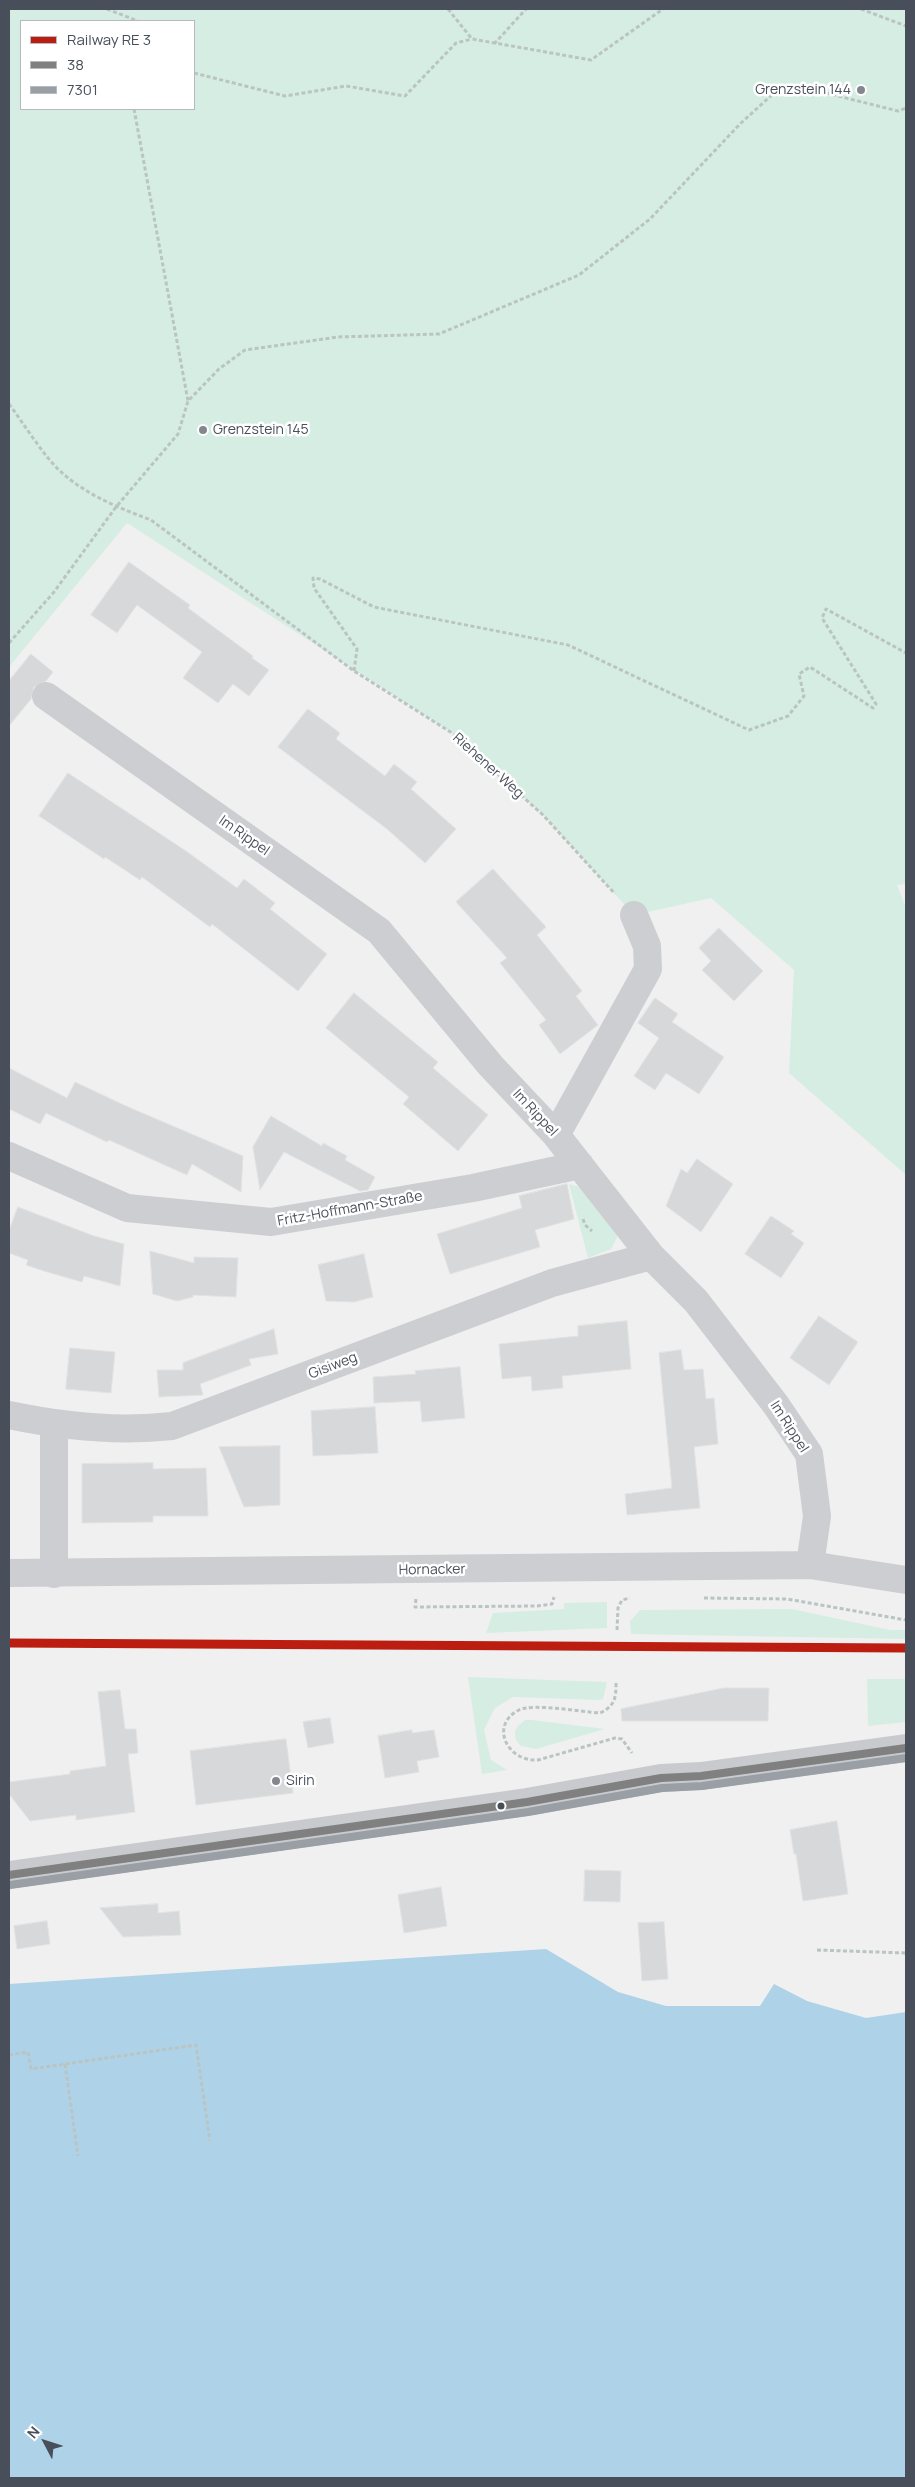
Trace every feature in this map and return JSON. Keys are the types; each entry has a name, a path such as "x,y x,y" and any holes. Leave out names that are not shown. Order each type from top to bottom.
{"main road":[{"path":"9,1875 527,1802 661,1778 701,1776 906,1748"}],"street":[{"name":"Im Rippel","path":"46,696 378,931 491,1066 556,1135 651,1256 696,1301 776,1405 809,1454 817,1516 810,1565"},
{"path":"556,1135 648,969 646,946 634,916"},
{"name":"Fritz-Hoffmann-Straße","path":"9,1156 126,1208 272,1222 473,1188 580,1165"},
{"name":"Gisiweg","path":"9,1414 54,1424 154,1428 172,1426 552,1282 651,1256"},
{"path":"54,1424 54,1574"},
{"path":"810,1565 906,1580"},
{"name":"Hornacker","path":"9,1573 810,1565"}],"path":[{"path":"107,9 135,20"},
{"path":"448,9 472,39"},
{"path":"494,44 526,9"},
{"path":"195,73 285,96 346,86 405,96 456,44 472,39 591,60 663,9"},
{"path":"860,9 906,26"},
{"path":"9,643 54,592 116,507 178,434 188,401 219,369 245,350 338,337 439,334 579,275 650,219 741,123 774,93 814,90 898,111 906,108"},
{"path":"134,110 188,401"},
{"name":"Riehener Weg","path":"9,404 59,470 87,491 116,507 151,520 354,671 452,733 543,815 634,916"},
{"path":"354,671 357,649 314,588 313,578 320,579 374,607 568,645 749,730 788,716 804,696 798,674 810,667 873,708 876,704 822,618 826,610 906,653"},
{"path":"416,1570 415,1607 545,1605 552,1604 555,1594"},
{"path":"617,1630 618,1608 622,1600 634,1597"},
{"path":"701,1598 787,1598 906,1620"},
{"path":"616,1683 616,1699 610,1708 600,1713 532,1707 518,1710 504,1727 504,1738 508,1749 517,1757 527,1761 538,1760 615,1738 622,1738 633,1754 613,1758 616,1785"},
{"path":"818,1950 906,1952"},
{"path":"9,2055 28,2052 30,2069 196,2045 210,2141"},
{"path":"65,2064 78,2156"}],"green space":[{"path":"9,9 906,9 906,884 897,885 906,908 906,1175 789,1073 794,970 711,898 634,915 543,815 452,733 127,523 9,667"},
{"path":"569,1184 583,1188 616,1228 617,1238 611,1249 588,1258"},
{"path":"607,1602 607,1628 486,1633 493,1613 564,1609 564,1603"},
{"path":"792,1609 890,1630 906,1630 906,1639 631,1634 630,1621 640,1610"},
{"path":"468,1677 607,1682 603,1699 600,1700 513,1697 495,1708 484,1730 491,1760 507,1770 482,1774"},
{"path":"867,1679 906,1679 906,1722 868,1726"},
{"path":"525,1720 605,1729 536,1749 521,1746 516,1740 516,1728"}],"water":[{"path":"546,1949 618,1992 666,2006 760,2006 774,1984 807,2001 866,2018 906,2012 906,2478 9,2478 9,1984"}],"building":[{"path":"129,562 190,605 188,608 269,670 249,696 233,684 218,703 183,678 202,652 137,605 117,633 91,615"},
{"path":"31,654 53,672 46,681 34,687 31,699 9,726 9,681"},
{"path":"308,709 340,733 336,739 385,776 394,764 417,782 411,789 456,829 425,863 387,829 278,747"},
{"path":"68,773 186,851 237,888 244,879 275,903 270,909 327,954 298,991 212,924 210,927 142,877 140,880 105,857 104,859 39,816"},
{"path":"493,869 546,927 537,935 582,991 576,996 598,1025 560,1054 539,1025 546,1020 500,963 507,958 456,902"},
{"path":"719,928 763,971 734,1001 702,970 711,961 699,948"},
{"path":"354,993 438,1062 433,1068 488,1115 458,1151 403,1104 409,1097 326,1028"},
{"path":"655,998 678,1014 672,1022 724,1057 699,1094 666,1073 655,1090 634,1076 659,1038 638,1023"},
{"path":"9,1068 67,1098 75,1082 243,1156 241,1192 192,1164 187,1175 109,1140 107,1142 46,1113 40,1124 9,1109"},
{"path":"271,1116 322,1146 323,1143 347,1156 345,1160 375,1177 368,1190 360,1191 284,1152 260,1190 253,1147"},
{"path":"697,1159 733,1184 701,1232 666,1206 681,1169 687,1173"},
{"path":"567,1184 574,1219 535,1230 540,1247 450,1274 437,1234 522,1208 519,1196"},
{"path":"18,1207 94,1236 124,1244 120,1286 84,1276 82,1282 44,1271 26,1265 28,1260 9,1253 9,1231"},
{"path":"771,1216 794,1231 791,1234 804,1243 781,1278 745,1254"},
{"path":"150,1251 194,1263 194,1257 238,1258 236,1297 193,1295 193,1297 177,1301 153,1294"},
{"path":"364,1254 373,1297 354,1302 326,1301 318,1265"},
{"path":"819,1316 858,1342 829,1385 790,1358"},
{"path":"627,1321 631,1369 562,1376 563,1388 532,1391 531,1376 502,1379 499,1344 578,1336 578,1326"},
{"path":"274,1329 278,1354 249,1359 251,1365 200,1384 203,1395 159,1397 157,1370 183,1370 183,1363"},
{"path":"70,1348 115,1352 111,1393 66,1389"},
{"path":"681,1350 684,1370 703,1369 706,1399 714,1398 718,1444 694,1447 700,1508 627,1515 625,1494 672,1488 659,1353"},
{"path":"460,1367 465,1418 422,1422 420,1401 374,1403 373,1377 416,1374 415,1371"},
{"path":"375,1407 378,1453 313,1456 311,1411"},
{"path":"280,1446 280,1505 244,1507 219,1447"},
{"path":"153,1463 153,1469 206,1468 208,1516 153,1516 153,1522 82,1523 82,1464"},
{"path":"724,1688 769,1688 768,1721 622,1721 621,1709"},
{"path":"120,1690 125,1729 136,1729 138,1753 128,1754 135,1812 76,1820 76,1815 30,1821 9,1794 9,1782 70,1774 70,1771 106,1766 98,1692"},
{"path":"330,1718 334,1743 308,1748 303,1722"},
{"path":"412,1730 412,1733 434,1730 439,1757 417,1761 419,1772 385,1778 378,1736"},
{"path":"286,1739 293,1793 196,1805 190,1751"},
{"path":"837,1821 848,1894 803,1901 796,1854 794,1854 790,1830"},
{"path":"585,1870 621,1871 620,1902 584,1901"},
{"path":"441,1887 447,1926 404,1933 398,1895"},
{"path":"158,1904 158,1913 179,1911 181,1935 123,1937 100,1908"},
{"path":"47,1921 50,1944 17,1949 14,1926"},
{"path":"664,1922 668,1979 642,1981 638,1923"}],"transit line":[{"path":"9,1643 906,1648"},
{"name":"38","path":"9,1875 527,1802 661,1778 701,1776 906,1748"},
{"name":"7301","path":"10,1885 528,1812 662,1788 702,1786 906,1758"}],"place":[{"name":"Grenzstein 144","path":"861,90"},
{"name":"Grenzstein 145","path":"203,430"},
{"name":"Sirin","path":"276,1781"}]}
